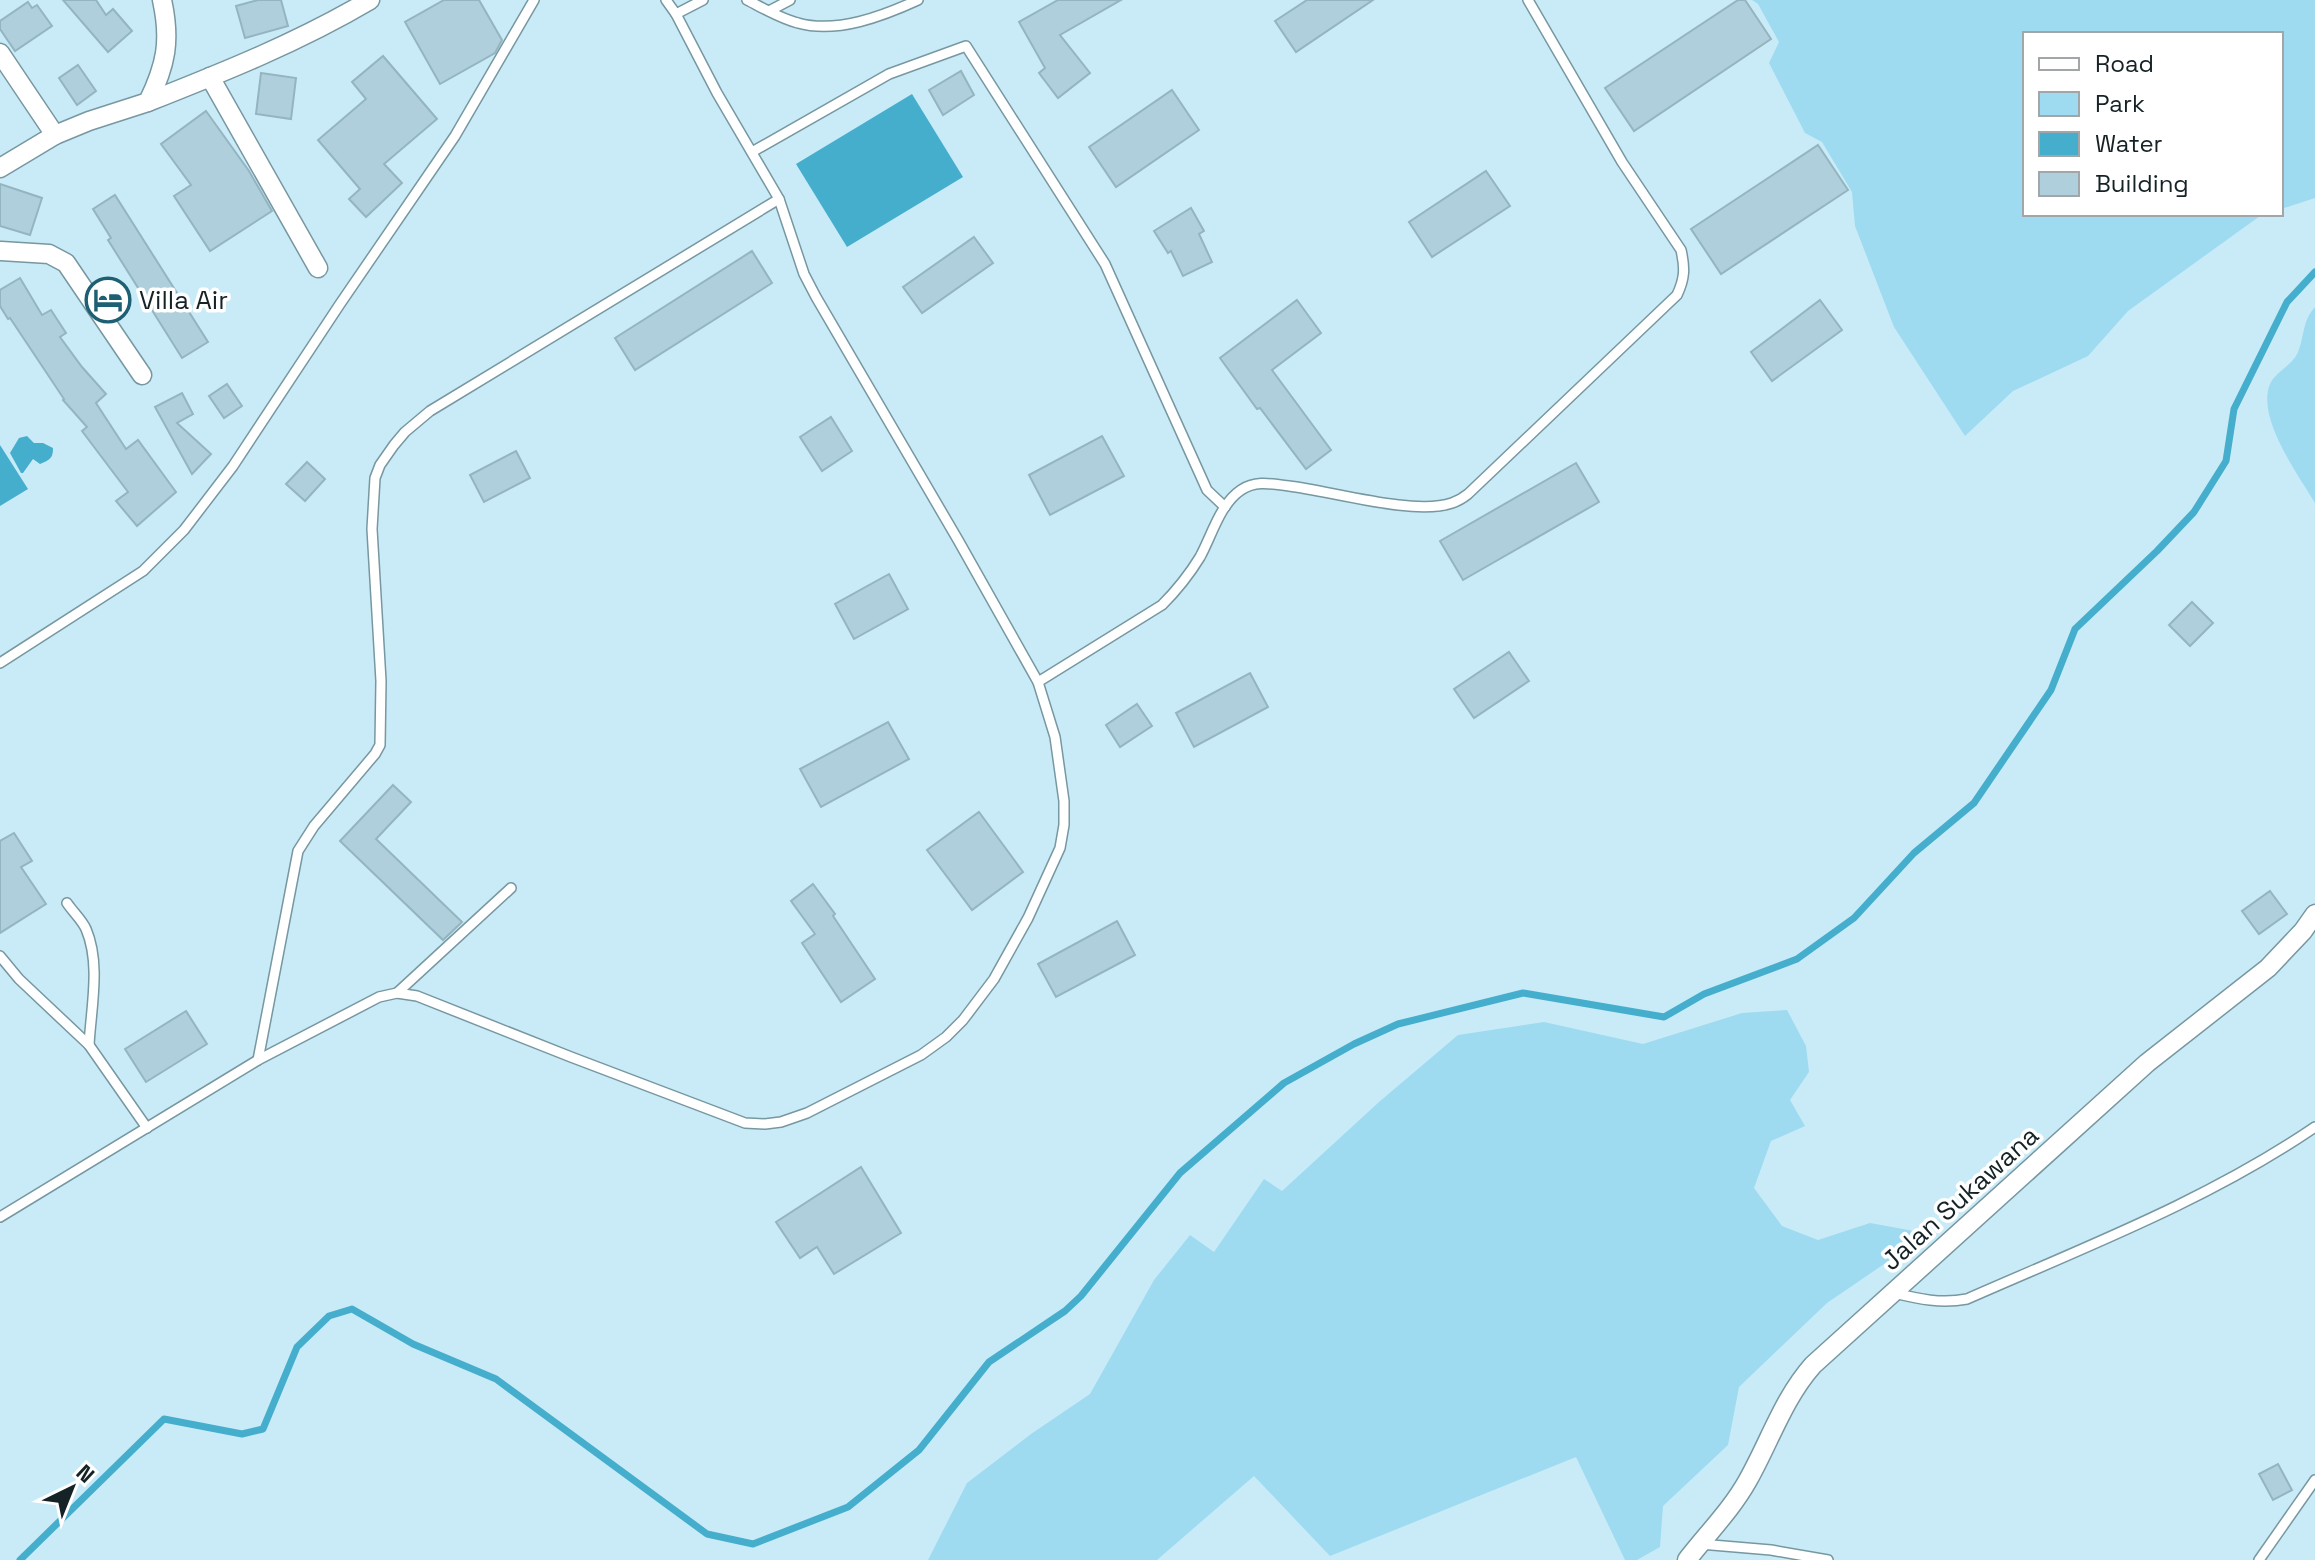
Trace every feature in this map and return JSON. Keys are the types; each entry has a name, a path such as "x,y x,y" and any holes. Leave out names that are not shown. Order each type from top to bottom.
{"street":[{"path":"148,102 167,52 162,0"},
{"path":"0,168 55,135 210,77 327,25 370,0"},
{"path":"0,53 55,135"},
{"path":"210,77 318,268"},
{"path":"1,251 49,254 66,263 142,375"},
{"name":"Jalan Sukawana","path":"1687,1560 1749,1480 1782,1410 1813,1365 2147,1063 2268,968 2315,914"}],"lane":[{"path":"0,663 143,571 184,530 233,466 455,136 534,0"},
{"path":"0,1217 258,1060 379,997 397,993 417,996 745,1123 781,1122 807,1113 921,1055 946,1037 981,999 1028,918 1060,848 1064,825 1064,801 1055,737 1038,682 809,285 779,199 666,0"},
{"path":"676,14 703,0"},
{"path":"747,0 797,23 815,26 834,26 878,16 918,0"},
{"path":"769,11 790,0"},
{"path":"1038,682 1162,605 1199,558 1225,507 1241,490 1253,484 1264,483 1418,508 1454,503 1481,484 1525,438 1677,295 1684,281 1685,266 1681,250 1622,162 1528,0"},
{"path":"752,152 889,74 966,46 1105,264 1207,490 1225,507"},
{"path":"258,1060 298,851 314,826 375,754 381,739 381,681 372,529 373,495 380,465 405,432 430,411 779,199"},
{"path":"397,993 511,888"},
{"path":"67,903 85,927 92,948 94,971 89,1045"},
{"path":"0,956 19,979 89,1045 147,1128"},
{"path":"1894,1293 1927,1301 1967,1299 2146,1219 2263,1160 2315,1127"},
{"path":"2259,1560 2315,1480"},
{"path":"1700,1544 1771,1550 1828,1560"}],"green space":[{"path":"1752,0 2315,0 2315,198 2283,208 2283,32 2023,32 2023,216 2260,216 2128,311 2088,356 2013,391 1965,436 1894,327 1855,226 1852,192 1822,142 1805,133 1769,63 1779,42 1758,4"},
{"path":"2315,307 2315,503 2281,445 2267,398 2272,380 2298,352 2306,323"},
{"path":"1787,1010 1806,1046 1809,1072 1790,1100 1805,1126 1771,1141 1754,1188 1782,1226 1818,1240 1870,1223 1914,1231 1890,1260 1827,1303 1739,1387 1728,1445 1663,1506 1660,1547 1637,1560 1625,1560 1576,1457 1330,1556 1254,1476 1157,1560 928,1560 967,1483 1090,1394 1154,1280 1190,1235 1214,1252 1264,1179 1282,1191 1458,1035 1544,1022 1643,1044 1742,1013"}],"water":[{"path":"912,94 963,177 847,247 796,164"},
{"path":"27,436 34,443 53,448 53,451 50,458 40,464 33,459 21,473 10,453 19,438"},
{"path":"0,445 28,489 0,506"}],"building":[{"path":"63,0 96,0 106,15 113,9 132,31 108,52"},
{"path":"258,0 281,0 288,26 245,38 236,6"},
{"path":"444,0 479,0 502,40 495,53 440,84 405,22"},
{"path":"1058,0 1121,0 1060,35 1090,73 1058,98 1039,73 1045,68 1019,22"},
{"path":"1307,0 1373,0 1296,52 1275,21"},
{"path":"1738,0 1745,0 1771,39 1634,131 1605,88"},
{"path":"28,2 32,8 37,5 52,26 15,51 0,29 0,21"},
{"path":"383,56 437,119 384,164 402,183 366,217 349,199 360,189 318,140 366,99 352,82"},
{"path":"78,65 96,91 77,105 59,78"},
{"path":"961,71 974,95 943,115 929,90"},
{"path":"261,73 296,78 291,119 256,114"},
{"path":"1172,90 1199,130 1116,187 1089,147"},
{"path":"206,111 249,171 272,211 210,251 174,196 191,185 161,144"},
{"path":"1818,145 1848,190 1721,274 1691,229"},
{"path":"1486,171 1510,206 1432,257 1409,222"},
{"path":"0,184 42,198 30,235 0,226"},
{"path":"115,195 208,342 182,358 108,240 111,238 93,209"},
{"path":"1191,208 1204,231 1199,234 1212,262 1183,276 1171,251 1168,253 1154,231"},
{"path":"974,237 993,263 922,313 903,287"},
{"path":"752,251 772,283 635,370 615,338"},
{"path":"20,278 42,315 51,310 66,333 60,337 106,394 96,403 126,449 138,440 176,492 137,526 116,501 128,492 82,431 87,427 63,400 0,306 0,290"},
{"path":"1297,300 1321,333 1272,370 1331,450 1306,469 1220,358"},
{"path":"1820,300 1842,330 1772,381 1751,352"},
{"path":"227,384 242,406 224,418 209,396"},
{"path":"182,393 193,414 177,423 211,454 192,474 155,407"},
{"path":"831,417 852,451 822,471 800,437"},
{"path":"1102,436 1124,476 1050,515 1029,475"},
{"path":"516,451 530,478 484,502 470,475"},
{"path":"307,462 325,479 305,501 286,484"},
{"path":"1576,463 1599,502 1463,580 1440,541"},
{"path":"889,574 908,609 854,639 835,604"},
{"path":"2192,602 2213,623 2190,646 2169,625"},
{"path":"1509,652 1529,681 1474,718 1454,689"},
{"path":"1250,673 1268,707 1194,747 1176,713"},
{"path":"1137,704 1152,726 1120,747 1106,725"},
{"path":"888,722 909,759 821,807 800,769"},
{"path":"393,785 411,802 376,839 462,922 443,940 340,841"},
{"path":"979,812 1023,872 972,910 927,850"},
{"path":"14,833 32,861 21,867 46,904 0,933 0,841"},
{"path":"813,884 875,979 841,1002 802,943 815,934 791,901"},
{"path":"2270,891 2287,914 2259,934 2242,911"},
{"path":"1117,921 1135,955 1056,997 1038,964"},
{"path":"186,1011 207,1044 146,1082 125,1049"},
{"path":"861,1167 901,1233 834,1274 817,1247 800,1258 776,1222"},
{"path":"2278,1464 2292,1490 2273,1500 2259,1474"}],"waterway":[{"path":"20,1560 164,1419 242,1434 263,1429 297,1347 329,1316 352,1309 413,1344 496,1379 707,1534 753,1544 848,1507 919,1450 989,1362 1065,1311 1081,1296 1180,1173 1284,1083 1354,1044 1398,1024 1523,993 1664,1017 1704,994 1797,959 1854,918 1914,853 1974,803 2051,690 2075,629 2194,512 2226,461 2234,409 2287,302 2315,272"}],"place":[{"name":"Villa Air","path":"108,300"}]}
